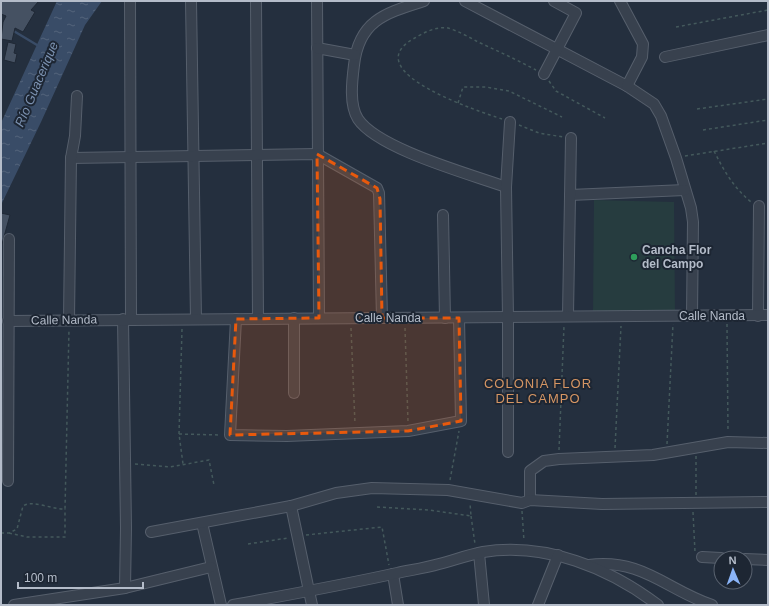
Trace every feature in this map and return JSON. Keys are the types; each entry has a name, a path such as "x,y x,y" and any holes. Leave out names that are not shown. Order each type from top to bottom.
{"street":[{"path":"125,588 127,319 132,157 130,1"},
{"path":"191,1 196,319"},
{"path":"256,1 258,318"},
{"path":"317,1 319,318"},
{"path":"424,1 399,9 369,26 362,34 355,55 352,78 353,103 357,118 366,128 392,146 506,187"},
{"path":"465,1 628,86 654,104 661,116 676,158 686,190 693,222 692,316"},
{"path":"544,74 558,50 576,13 554,1"},
{"path":"620,1 643,44 644,51 628,86"},
{"path":"665,57 768,36"},
{"path":"317,48 355,55"},
{"path":"69,319 71,158 75,136 77,96"},
{"path":"508,452 506,187 510,122"},
{"path":"566,316 571,138"},
{"path":"71,158 317,154 377,188 379,193 382,318"},
{"path":"570,196 686,190"},
{"path":"759,206 763,315"},
{"path":"443,215 445,318"},
{"path":"8,481 4,433 9,239"},
{"name":"Calle Nanda","path":"8,321 69,319 458,318 763,315"},
{"path":"294,318 294,393"},
{"path":"236,319 230,435 355,434 408,431 461,421 458,318"},
{"path":"526,502 530,471 544,461 667,453 696,446 728,442 768,444"},
{"path":"150,532 291,506 336,493 372,488 448,490 470,495 526,502 602,504 768,502"},
{"path":"291,506 312,605"},
{"path":"202,523 221,605"},
{"path":"234,605 310,592 438,565 477,553 525,551 558,555 589,565 640,590 658,605"},
{"path":"477,553 484,605"},
{"path":"538,605 558,555"},
{"path":"702,558 713,558"},
{"path":"753,559 768,560"},
{"path":"589,565 606,563 640,571 664,581 685,595 712,605"},
{"path":"14,605 125,588 211,567"},
{"path":"392,574 398,605"}],"path":[{"path":"676,27 768,10"},
{"path":"571,138 539,133 457,104 422,85 401,68 399,61 400,51 406,43 426,32 446,28 544,74 556,91 605,118"},
{"path":"457,104 463,87 486,86 509,91 562,117"},
{"path":"697,109 768,100"},
{"path":"703,130 768,120"},
{"path":"676,158 768,143"},
{"path":"714,152 727,177 742,195 753,204 759,206"},
{"path":"559,459 566,316"},
{"path":"615,457 622,316"},
{"path":"667,453 673,316"},
{"path":"727,316 728,442"},
{"path":"351,318 355,434"},
{"path":"405,318 408,431"},
{"path":"1,533 9,533 27,537 65,537 69,319"},
{"path":"182,319 179,434 183,464"},
{"path":"448,490 461,421"},
{"path":"179,434 230,435"},
{"path":"696,446 696,554 702,558"},
{"path":"125,464 144,464 170,468 183,464 209,460 214,485"},
{"path":"470,495 471,516 477,553"},
{"path":"9,533 17,529 24,506 26,504 31,502 53,509 65,509"},
{"path":"525,551 526,502"},
{"path":"377,507 429,510 471,516"},
{"path":"248,544 297,536 382,527 392,574"}],"highlighted area":[{"path":"317,154 377,188 380,199 382,318 459,318 461,421 408,431 230,435 236,319 319,318"}],"green space":[{"name":"Cancha Flor del Campo","path":"594,200 674,202 675,311 593,313"}],"water":[{"name":"Río Guacerique","path":"57,1 102,1 85,25 1,205 1,123"}],"building":[{"path":"1,1 39,1 31,10 35,12 23,32 15,28 12,41 1,39 3,22 6,16 1,14"},
{"path":"8,42 16,44 14,53 17,54 15,63 4,60"},
{"path":"1,213 10,215 2,244 1,244"}],"waterway":[{"path":"12,30 37,45"}],"place":[{"name":"Cancha Flor del Campo","path":"634,257"}],"district":[{"name":"COLONIA FLOR DEL CAMPO","path":"538,390"}]}
